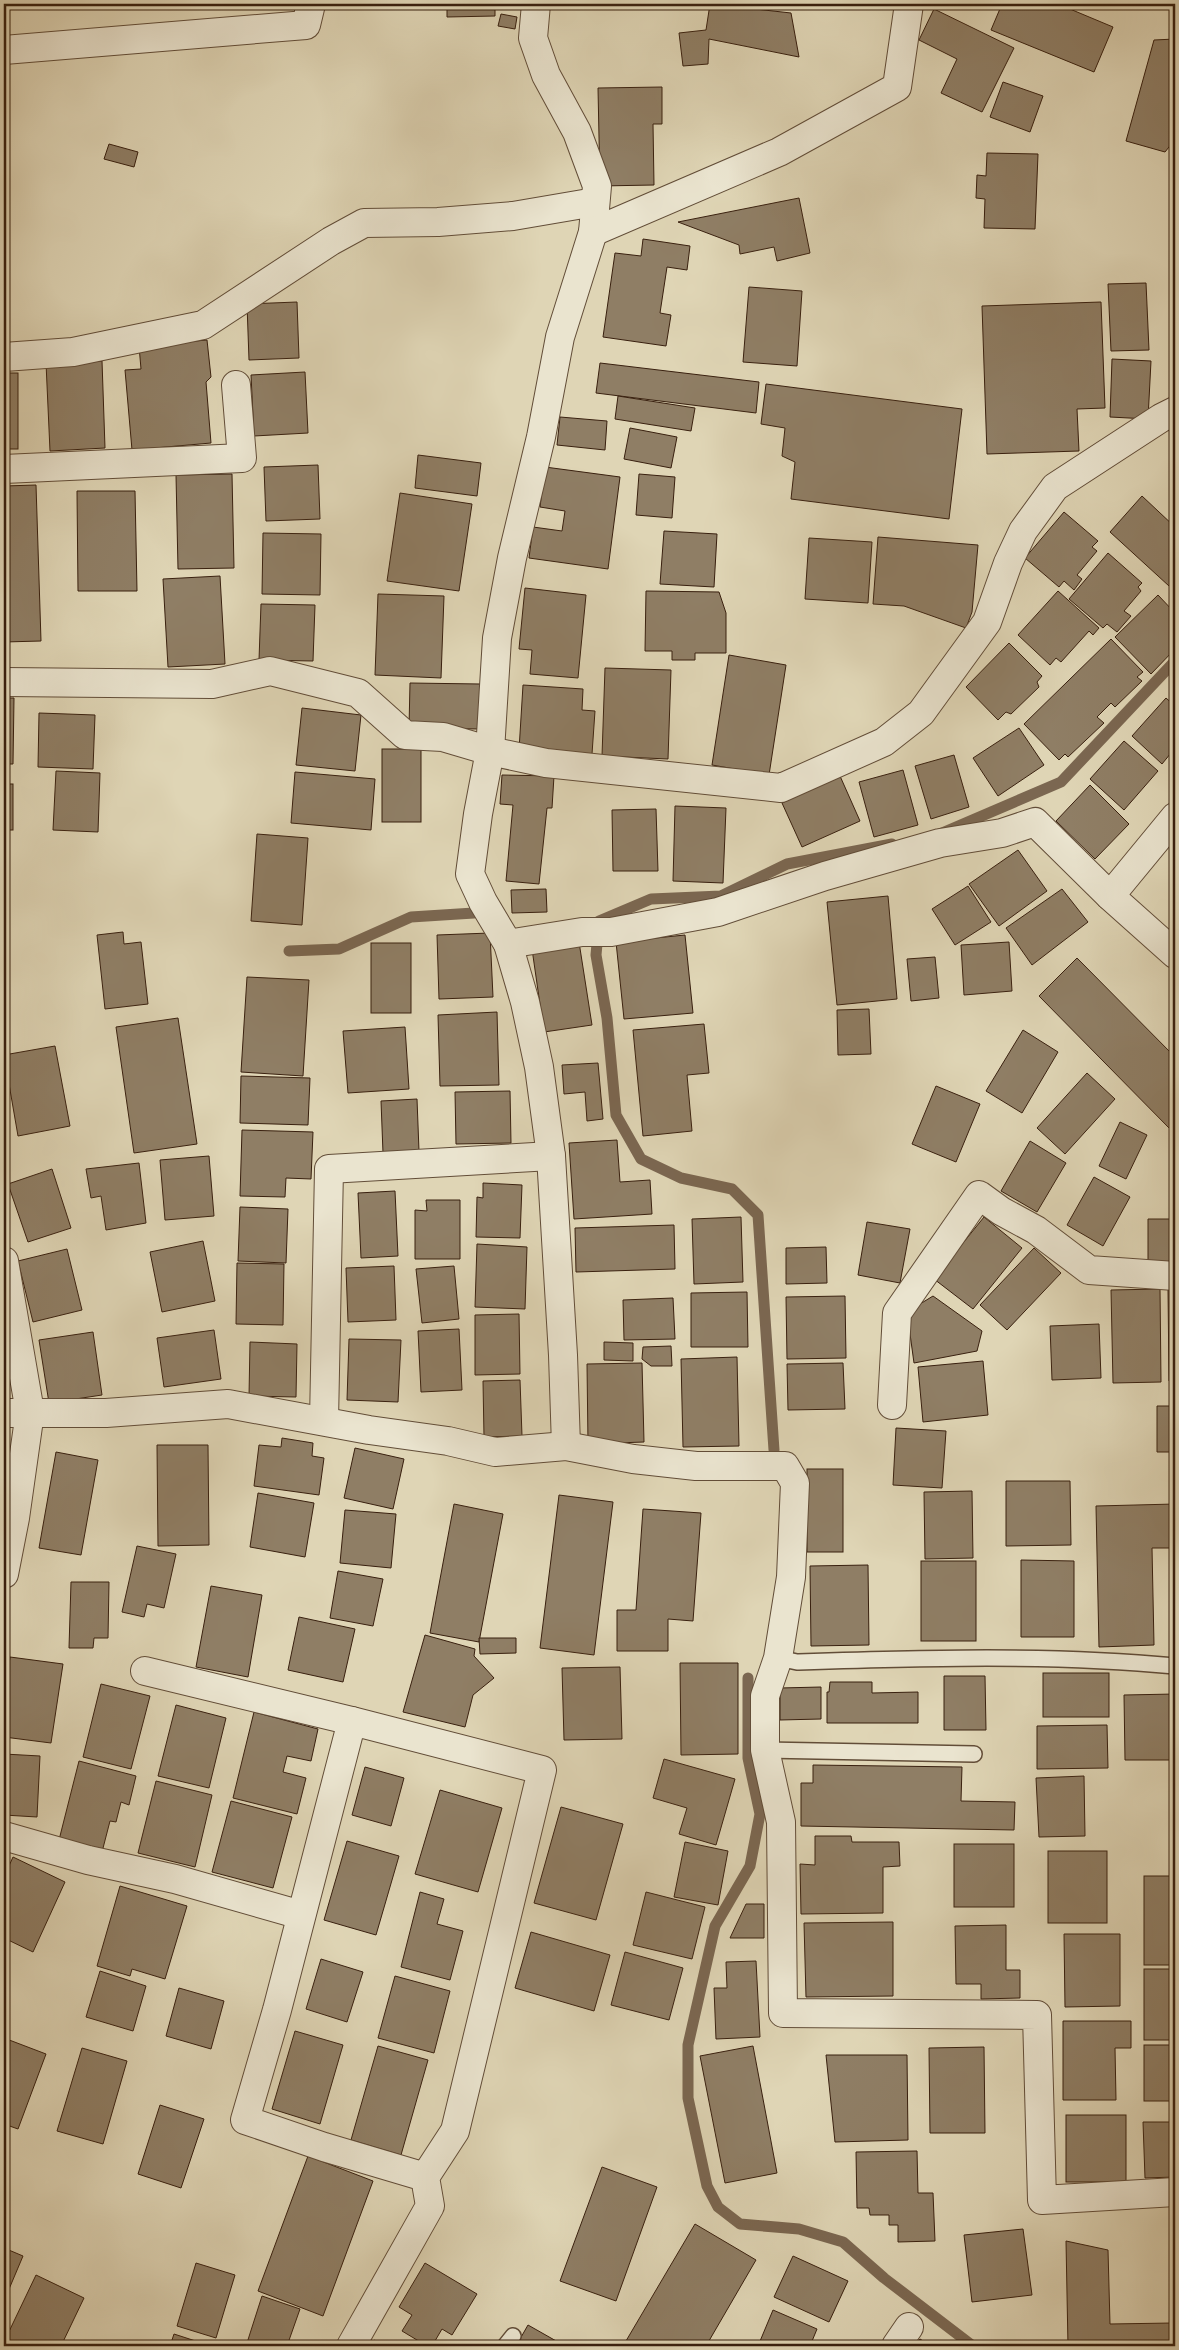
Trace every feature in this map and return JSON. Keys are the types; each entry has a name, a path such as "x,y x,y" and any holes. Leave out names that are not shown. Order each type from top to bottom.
{"street":[{"path":"4,50 306,25 311,4"},
{"path":"536,4 533,38 546,75 577,132 597,186 596,202 593,232 560,337 541,437 512,558 497,638 490,751 478,814 470,874 483,902 508,944 525,1002 539,1067 551,1156 563,1355 566,1446"},
{"path":"593,232 779,152 897,87 909,4"},
{"path":"4,357 73,352 203,325 332,241 364,223 438,222 513,216 596,202"},
{"path":"4,469 242,458 236,385"},
{"path":"4,682 212,684 270,671 358,694 405,735 444,737 490,751 546,763 781,788 884,742 921,713 987,622 1008,563 1023,531 1055,487 1161,418 1175,411"},
{"path":"1110,896 1175,817"},
{"path":"508,944 582,932 611,932 718,912 825,876 940,843 1002,832 1035,822 1110,896 1175,954"},
{"path":"324,1421 329,1169 551,1156"},
{"path":"892,1405 897,1313 979,1194 1001,1211 1036,1230 1089,1270 1175,1276"},
{"path":"4,1262 17,1412 15,1518 4,1574"},
{"path":"17,1412 106,1413 228,1404 448,1441 495,1452 566,1446 633,1459 696,1466 784,1466 795,1483 792,1577 778,1658 765,1696 765,1750 781,1822 783,2013 1037,2015 1042,2200 1175,2192"},
{"path":"145,1671 352,1721 542,1770 455,2132 424,2177 430,2206 351,2346"},
{"path":"352,1721 245,2120 324,2147 424,2177"},
{"path":"4,1836 88,1860 175,1879 301,1915"}],"lane":[{"path":"778,1658 797,1662 924,1657 1042,1658 1175,1666"},
{"path":"765,1750 974,1754"}],"building":[{"path":"495,4 495,16 447,17 447,6"},
{"path":"710,4 791,13 799,57 709,39 708,64 683,66 679,33 706,30"},
{"path":"1002,4 1058,4 1113,27 1094,72 991,30"},
{"path":"934,9 1014,48 982,112 941,93 957,59 919,40"},
{"path":"501,14 517,17 515,29 498,26"},
{"path":"1175,39 1175,143 1173,142 1165,152 1126,141 1154,40"},
{"path":"4,59 7,59 7,93 4,93"},
{"path":"1003,82 1043,96 1030,132 990,117"},
{"path":"662,87 662,124 653,124 654,185 600,186 598,88"},
{"path":"109,144 138,152 134,167 104,159"},
{"path":"987,153 1038,154 1035,229 984,228 985,199 976,198 977,175 986,176"},
{"path":"799,198 810,253 777,261 774,247 740,254 739,245 678,222"},
{"path":"643,239 690,246 687,270 667,267 660,313 671,315 666,346 603,337 615,253 641,256"},
{"path":"1146,283 1149,350 1111,351 1108,284"},
{"path":"749,287 802,291 797,366 743,362"},
{"path":"297,302 299,358 249,360 247,304"},
{"path":"1101,302 1105,408 1077,409 1079,451 987,454 982,306"},
{"path":"207,340 211,377 206,382 211,443 132,450 125,370 141,369 139,346"},
{"path":"1112,359 1151,361 1148,419 1110,417"},
{"path":"102,361 105,448 50,451 46,363"},
{"path":"600,363 759,382 756,413 596,393"},
{"path":"305,372 308,433 254,436 251,375"},
{"path":"4,373 18,373 18,449 4,449"},
{"path":"766,384 962,409 949,519 791,499 795,462 782,456 785,428 761,424"},
{"path":"618,396 695,408 691,431 615,419"},
{"path":"560,417 607,421 605,450 557,445"},
{"path":"630,428 677,437 671,468 624,459"},
{"path":"418,455 481,463 477,496 415,488"},
{"path":"318,465 320,519 266,521 264,467"},
{"path":"545,467 620,477 608,569 529,558 533,527 562,531 565,511 540,507"},
{"path":"232,474 234,568 178,569 176,475"},
{"path":"639,474 675,477 672,518 636,515"},
{"path":"36,485 41,641 4,642 4,486"},
{"path":"77,491 135,491 137,591 78,591"},
{"path":"400,493 472,504 459,591 387,581"},
{"path":"1142,496 1175,527 1175,579 1169,586 1110,532"},
{"path":"1064,512 1098,541 1092,547 1097,551 1077,575 1082,579 1074,590 1064,581 1059,587 1025,558"},
{"path":"664,531 717,534 714,587 660,584"},
{"path":"263,533 321,534 320,595 262,594"},
{"path":"878,537 978,545 972,612 966,628 904,606 873,604"},
{"path":"809,538 872,542 868,603 805,599"},
{"path":"1108,553 1142,583 1138,587 1141,591 1124,611 1131,616 1117,632 1107,624 1103,628 1069,599"},
{"path":"220,576 225,664 168,667 163,579"},
{"path":"525,588 586,595 578,678 530,674 532,650 519,649"},
{"path":"646,591 719,592 726,613 726,653 695,653 695,660 672,660 672,651 645,651"},
{"path":"1058,591 1099,628 1093,635 1089,631 1061,662 1056,658 1050,665 1018,635"},
{"path":"378,594 444,596 441,678 375,675"},
{"path":"1158,595 1175,613 1175,649 1151,674 1115,637"},
{"path":"261,604 315,605 313,661 259,660"},
{"path":"1111,639 1143,672 1137,677 1142,681 1115,707 1111,703 1097,717 1104,723 1068,757 1065,754 1059,760 1024,724"},
{"path":"1009,643 1042,676 1037,682 1039,687 1011,714 1006,712 998,720 966,687"},
{"path":"729,655 786,665 769,775 712,765"},
{"path":"605,668 671,670 668,759 602,756"},
{"path":"410,683 480,684 480,729 409,728"},
{"path":"523,685 583,689 582,710 595,711 592,754 519,750"},
{"path":"4,698 14,698 13,764 4,764"},
{"path":"1166,698 1175,706 1175,748 1162,764 1132,736"},
{"path":"302,708 361,715 355,771 296,765"},
{"path":"39,713 95,715 93,769 38,767"},
{"path":"1019,728 1044,765 998,796 973,758"},
{"path":"1124,741 1158,771 1124,810 1090,779"},
{"path":"382,749 421,749 421,822 382,822"},
{"path":"954,755 969,807 931,819 915,766"},
{"path":"903,770 918,825 874,837 859,782"},
{"path":"56,771 100,773 98,832 53,830"},
{"path":"295,772 375,779 371,830 291,823"},
{"path":"502,775 554,776 552,808 547,808 539,884 506,881 513,805 500,804"},
{"path":"840,776 860,821 802,847 782,803"},
{"path":"4,784 13,784 13,830 4,830"},
{"path":"1090,785 1129,824 1095,859 1056,821"},
{"path":"675,806 726,808 723,883 673,881"},
{"path":"656,809 658,871 613,871 612,810"},
{"path":"257,834 308,838 302,925 251,921"},
{"path":"1018,850 1047,891 999,926 969,884"},
{"path":"968,886 991,922 955,945 932,909"},
{"path":"546,889 547,912 512,913 511,890"},
{"path":"1062,889 1088,922 1032,965 1006,928"},
{"path":"888,896 897,999 837,1005 827,902"},
{"path":"123,932 124,944 141,942 148,1004 105,1009 97,935"},
{"path":"490,933 493,997 439,999 437,935"},
{"path":"685,935 693,1013 624,1019 616,942"},
{"path":"579,942 592,1025 544,1032 532,949"},
{"path":"1009,942 1012,991 964,995 961,945"},
{"path":"371,943 411,943 411,1013 371,1013"},
{"path":"935,957 939,998 911,1001 907,959"},
{"path":"1077,958 1175,1057 1175,1122 1169,1128 1039,996"},
{"path":"247,977 309,980 303,1076 241,1072"},
{"path":"869,1009 871,1054 838,1055 837,1010"},
{"path":"497,1012 499,1085 440,1086 438,1015"},
{"path":"178,1018 197,1144 134,1153 116,1027"},
{"path":"704,1024 709,1073 687,1075 692,1131 643,1136 633,1030"},
{"path":"405,1027 409,1089 348,1093 343,1031"},
{"path":"1023,1030 1058,1052 1022,1113 986,1091"},
{"path":"55,1046 70,1126 18,1136 4,1055"},
{"path":"598,1063 603,1119 587,1121 585,1092 564,1094 562,1065"},
{"path":"1087,1073 1115,1099 1065,1154 1037,1128"},
{"path":"241,1076 310,1078 308,1125 240,1123"},
{"path":"936,1086 980,1104 956,1162 912,1144"},
{"path":"510,1091 511,1143 456,1144 455,1092"},
{"path":"417,1099 419,1151 383,1153 381,1101"},
{"path":"1120,1122 1147,1135 1126,1179 1099,1166"},
{"path":"242,1130 313,1132 311,1179 286,1178 285,1197 240,1196"},
{"path":"617,1140 620,1182 650,1180 652,1214 574,1219 569,1143"},
{"path":"1030,1141 1066,1163 1037,1212 1001,1191"},
{"path":"209,1156 214,1216 165,1220 160,1160"},
{"path":"139,1163 146,1223 106,1230 101,1196 91,1198 86,1169"},
{"path":"52,1169 71,1228 28,1242 8,1184"},
{"path":"1094,1177 1130,1197 1103,1246 1067,1225"},
{"path":"483,1183 522,1185 520,1238 476,1237 477,1197 483,1198"},
{"path":"395,1191 398,1256 361,1258 358,1193"},
{"path":"426,1200 460,1200 460,1259 415,1259 415,1210 427,1211"},
{"path":"240,1207 288,1209 286,1263 238,1261"},
{"path":"741,1217 743,1282 694,1284 692,1219"},
{"path":"984,1217 1022,1248 973,1309 934,1279"},
{"path":"1148,1219 1175,1219 1175,1264 1148,1265"},
{"path":"867,1222 910,1229 900,1283 858,1275"},
{"path":"674,1225 675,1269 576,1272 575,1228"},
{"path":"203,1241 215,1301 162,1312 150,1252"},
{"path":"477,1244 527,1247 525,1309 475,1307"},
{"path":"826,1247 827,1283 786,1284 786,1248"},
{"path":"1034,1248 1061,1273 1007,1330 980,1305"},
{"path":"67,1249 82,1310 33,1322 18,1261"},
{"path":"237,1263 284,1264 283,1325 236,1324"},
{"path":"394,1266 396,1320 348,1322 346,1268"},
{"path":"454,1266 459,1319 422,1323 416,1269"},
{"path":"1160,1289 1161,1382 1113,1383 1111,1290"},
{"path":"1168,1289 1175,1289 1175,1381 1169,1381"},
{"path":"747,1292 748,1347 691,1347 691,1293"},
{"path":"845,1296 846,1358 787,1359 786,1297"},
{"path":"933,1296 982,1331 977,1351 914,1363 907,1312"},
{"path":"673,1298 675,1339 624,1340 623,1300"},
{"path":"519,1314 520,1374 475,1375 475,1315"},
{"path":"1099,1324 1101,1378 1052,1380 1050,1326"},
{"path":"459,1329 462,1390 421,1392 418,1331"},
{"path":"214,1330 221,1379 164,1387 157,1338"},
{"path":"93,1332 102,1395 49,1403 39,1340"},
{"path":"349,1339 401,1340 398,1402 347,1400"},
{"path":"250,1342 297,1344 296,1397 249,1396"},
{"path":"604,1342 633,1343 633,1361 604,1360"},
{"path":"671,1346 672,1366 651,1366 642,1359 643,1347"},
{"path":"737,1357 739,1446 683,1447 681,1359"},
{"path":"983,1361 988,1415 923,1422 918,1367"},
{"path":"642,1363 644,1442 588,1444 587,1364"},
{"path":"843,1363 845,1409 788,1410 787,1364"},
{"path":"520,1380 522,1436 484,1437 483,1381"},
{"path":"1170,1390 1175,1390 1175,1452 1157,1452 1157,1406 1170,1406"},
{"path":"896,1428 946,1431 942,1488 893,1485"},
{"path":"282,1438 313,1443 312,1456 324,1458 319,1495 254,1486 259,1445 281,1447"},
{"path":"157,1445 208,1445 209,1545 158,1546"},
{"path":"355,1448 404,1459 393,1509 344,1498"},
{"path":"56,1452 98,1460 81,1555 39,1548"},
{"path":"807,1469 843,1469 843,1552 807,1552"},
{"path":"1006,1481 1070,1481 1071,1545 1006,1546"},
{"path":"972,1491 973,1558 925,1559 924,1492"},
{"path":"258,1493 314,1503 305,1557 250,1547"},
{"path":"559,1495 613,1502 594,1655 540,1648"},
{"path":"454,1504 503,1514 479,1642 430,1633"},
{"path":"1175,1504 1175,1548 1152,1548 1154,1645 1099,1647 1096,1506"},
{"path":"643,1509 701,1513 693,1621 668,1619 668,1651 617,1651 617,1610 636,1610"},
{"path":"345,1510 396,1514 391,1568 340,1563"},
{"path":"137,1546 176,1554 164,1608 147,1604 144,1617 122,1612"},
{"path":"1021,1560 1074,1561 1074,1637 1021,1637"},
{"path":"921,1561 976,1561 976,1641 921,1641"},
{"path":"868,1565 869,1645 811,1646 810,1566"},
{"path":"338,1571 383,1579 373,1626 330,1618"},
{"path":"71,1582 109,1582 108,1638 94,1638 93,1648 69,1648"},
{"path":"211,1586 262,1595 248,1677 196,1667"},
{"path":"299,1617 355,1629 343,1682 288,1670"},
{"path":"425,1635 475,1649 474,1656 494,1678 473,1695 465,1727 403,1712"},
{"path":"479,1638 516,1638 516,1653 480,1654"},
{"path":"10,1657 63,1664 51,1743 4,1737 4,1701"},
{"path":"680,1663 738,1663 738,1754 681,1755"},
{"path":"620,1667 622,1739 564,1740 562,1668"},
{"path":"1043,1673 1109,1673 1109,1717 1043,1717"},
{"path":"944,1676 985,1676 986,1730 944,1730"},
{"path":"830,1682 872,1682 872,1693 918,1692 918,1723 827,1723 827,1692 829,1692"},
{"path":"101,1684 150,1696 131,1769 83,1757"},
{"path":"821,1687 821,1719 780,1720 780,1688"},
{"path":"1175,1694 1175,1760 1125,1760 1124,1695"},
{"path":"176,1705 226,1718 209,1788 158,1776"},
{"path":"254,1712 318,1729 311,1761 287,1756 283,1772 306,1778 297,1814 233,1798"},
{"path":"1107,1725 1108,1768 1037,1769 1037,1726"},
{"path":"4,1754 40,1756 37,1817 4,1815"},
{"path":"664,1759 735,1779 716,1845 679,1834 687,1808 653,1798"},
{"path":"79,1761 136,1776 129,1805 121,1802 116,1822 110,1821 102,1852 59,1840"},
{"path":"813,1765 962,1767 961,1801 1015,1802 1014,1830 801,1826 801,1783 813,1783"},
{"path":"365,1767 404,1778 391,1826 352,1815"},
{"path":"1084,1776 1085,1836 1039,1837 1036,1778"},
{"path":"156,1781 212,1795 195,1867 138,1853"},
{"path":"440,1790 502,1808 478,1892 415,1874"},
{"path":"231,1801 292,1817 273,1888 212,1872"},
{"path":"561,1807 623,1824 596,1920 534,1903"},
{"path":"815,1836 851,1836 852,1842 899,1842 900,1866 883,1867 883,1913 801,1914 800,1864 815,1865"},
{"path":"347,1841 399,1856 376,1935 324,1920"},
{"path":"685,1842 728,1851 718,1905 674,1897"},
{"path":"954,1844 1014,1844 1014,1907 954,1907"},
{"path":"1048,1851 1107,1851 1107,1923 1048,1923"},
{"path":"13,1857 65,1882 33,1952 4,1938 4,1877"},
{"path":"1144,1876 1175,1876 1175,1965 1144,1965"},
{"path":"120,1886 187,1906 165,1979 132,1969 130,1976 97,1966"},
{"path":"420,1892 444,1899 437,1924 463,1931 450,1980 401,1967"},
{"path":"646,1892 705,1907 692,1959 633,1945"},
{"path":"746,1904 764,1904 764,1938 730,1938"},
{"path":"893,1922 893,1996 806,1997 804,1923"},
{"path":"1006,1925 1006,1970 1020,1970 1020,1998 981,1999 981,1984 956,1984 955,1926"},
{"path":"531,1932 610,1955 594,2011 515,1988"},
{"path":"1064,1934 1120,1934 1120,2006 1065,2007"},
{"path":"625,1952 683,1968 669,2020 611,2005"},
{"path":"321,1959 363,1972 347,2022 306,2009"},
{"path":"756,1961 760,2037 716,2039 714,1988 727,1988 726,1962"},
{"path":"1144,1969 1175,1969 1175,2040 1144,2040"},
{"path":"100,1971 146,1986 133,2031 86,2017"},
{"path":"395,1976 450,1991 434,2053 378,2038"},
{"path":"179,1988 224,2001 211,2049 166,2036"},
{"path":"1063,2021 1131,2021 1131,2048 1115,2048 1116,2100 1063,2100"},
{"path":"295,2031 343,2045 320,2124 272,2109"},
{"path":"4,2038 46,2054 18,2129 4,2124"},
{"path":"1144,2045 1175,2045 1175,2101 1144,2101"},
{"path":"378,2046 428,2060 401,2155 351,2140"},
{"path":"753,2046 777,2173 725,2183 700,2056"},
{"path":"984,2047 985,2133 930,2133 929,2048"},
{"path":"82,2048 127,2061 103,2144 57,2131"},
{"path":"826,2055 907,2055 908,2140 835,2142"},
{"path":"160,2105 204,2119 181,2188 138,2174"},
{"path":"1066,2115 1126,2115 1126,2182 1066,2182"},
{"path":"1143,2122 1175,2122 1175,2177 1145,2178"},
{"path":"917,2151 918,2193 933,2193 935,2241 898,2242 898,2225 889,2225 889,2215 870,2215 869,2208 857,2208 856,2152"},
{"path":"308,2156 373,2181 323,2316 258,2291"},
{"path":"602,2167 657,2187 616,2301 560,2281"},
{"path":"695,2224 756,2260 706,2346 623,2346"},
{"path":"1023,2229 1032,2295 972,2302 964,2235"},
{"path":"1066,2241 1108,2250 1110,2324 1172,2323 1172,2346 1068,2346"},
{"path":"4,2248 23,2256 4,2301"},
{"path":"793,2256 848,2281 829,2322 774,2297"},
{"path":"196,2263 235,2275 216,2338 177,2326"},
{"path":"425,2263 477,2294 452,2335 442,2329 432,2346 427,2346 402,2331 412,2315 399,2307"},
{"path":"36,2275 84,2298 61,2346 4,2346 4,2342"},
{"path":"262,2296 300,2309 287,2346 246,2346"},
{"path":"773,2310 817,2329 810,2346 758,2346"},
{"path":"528,2325 565,2346 516,2346"},
{"path":"174,2334 211,2346 170,2346"},
{"path":"920,2339 931,2346 915,2346"},
{"path":"374,2340 385,2346 371,2346"}],"waterway":[{"path":"942,833 1061,782 1175,661"},
{"path":"774,1450 758,1215 732,1189 681,1178 641,1159 616,1115 607,1018 596,955 599,921 651,899 721,896 787,864 892,844"},
{"path":"289,951 339,949 411,917 474,913"},
{"path":"748,1678 748,1758 760,1814 750,1866 715,1926 688,2045 688,2098 707,2186 718,2207 740,2224 799,2229 843,2242 884,2278 973,2346"}]}
